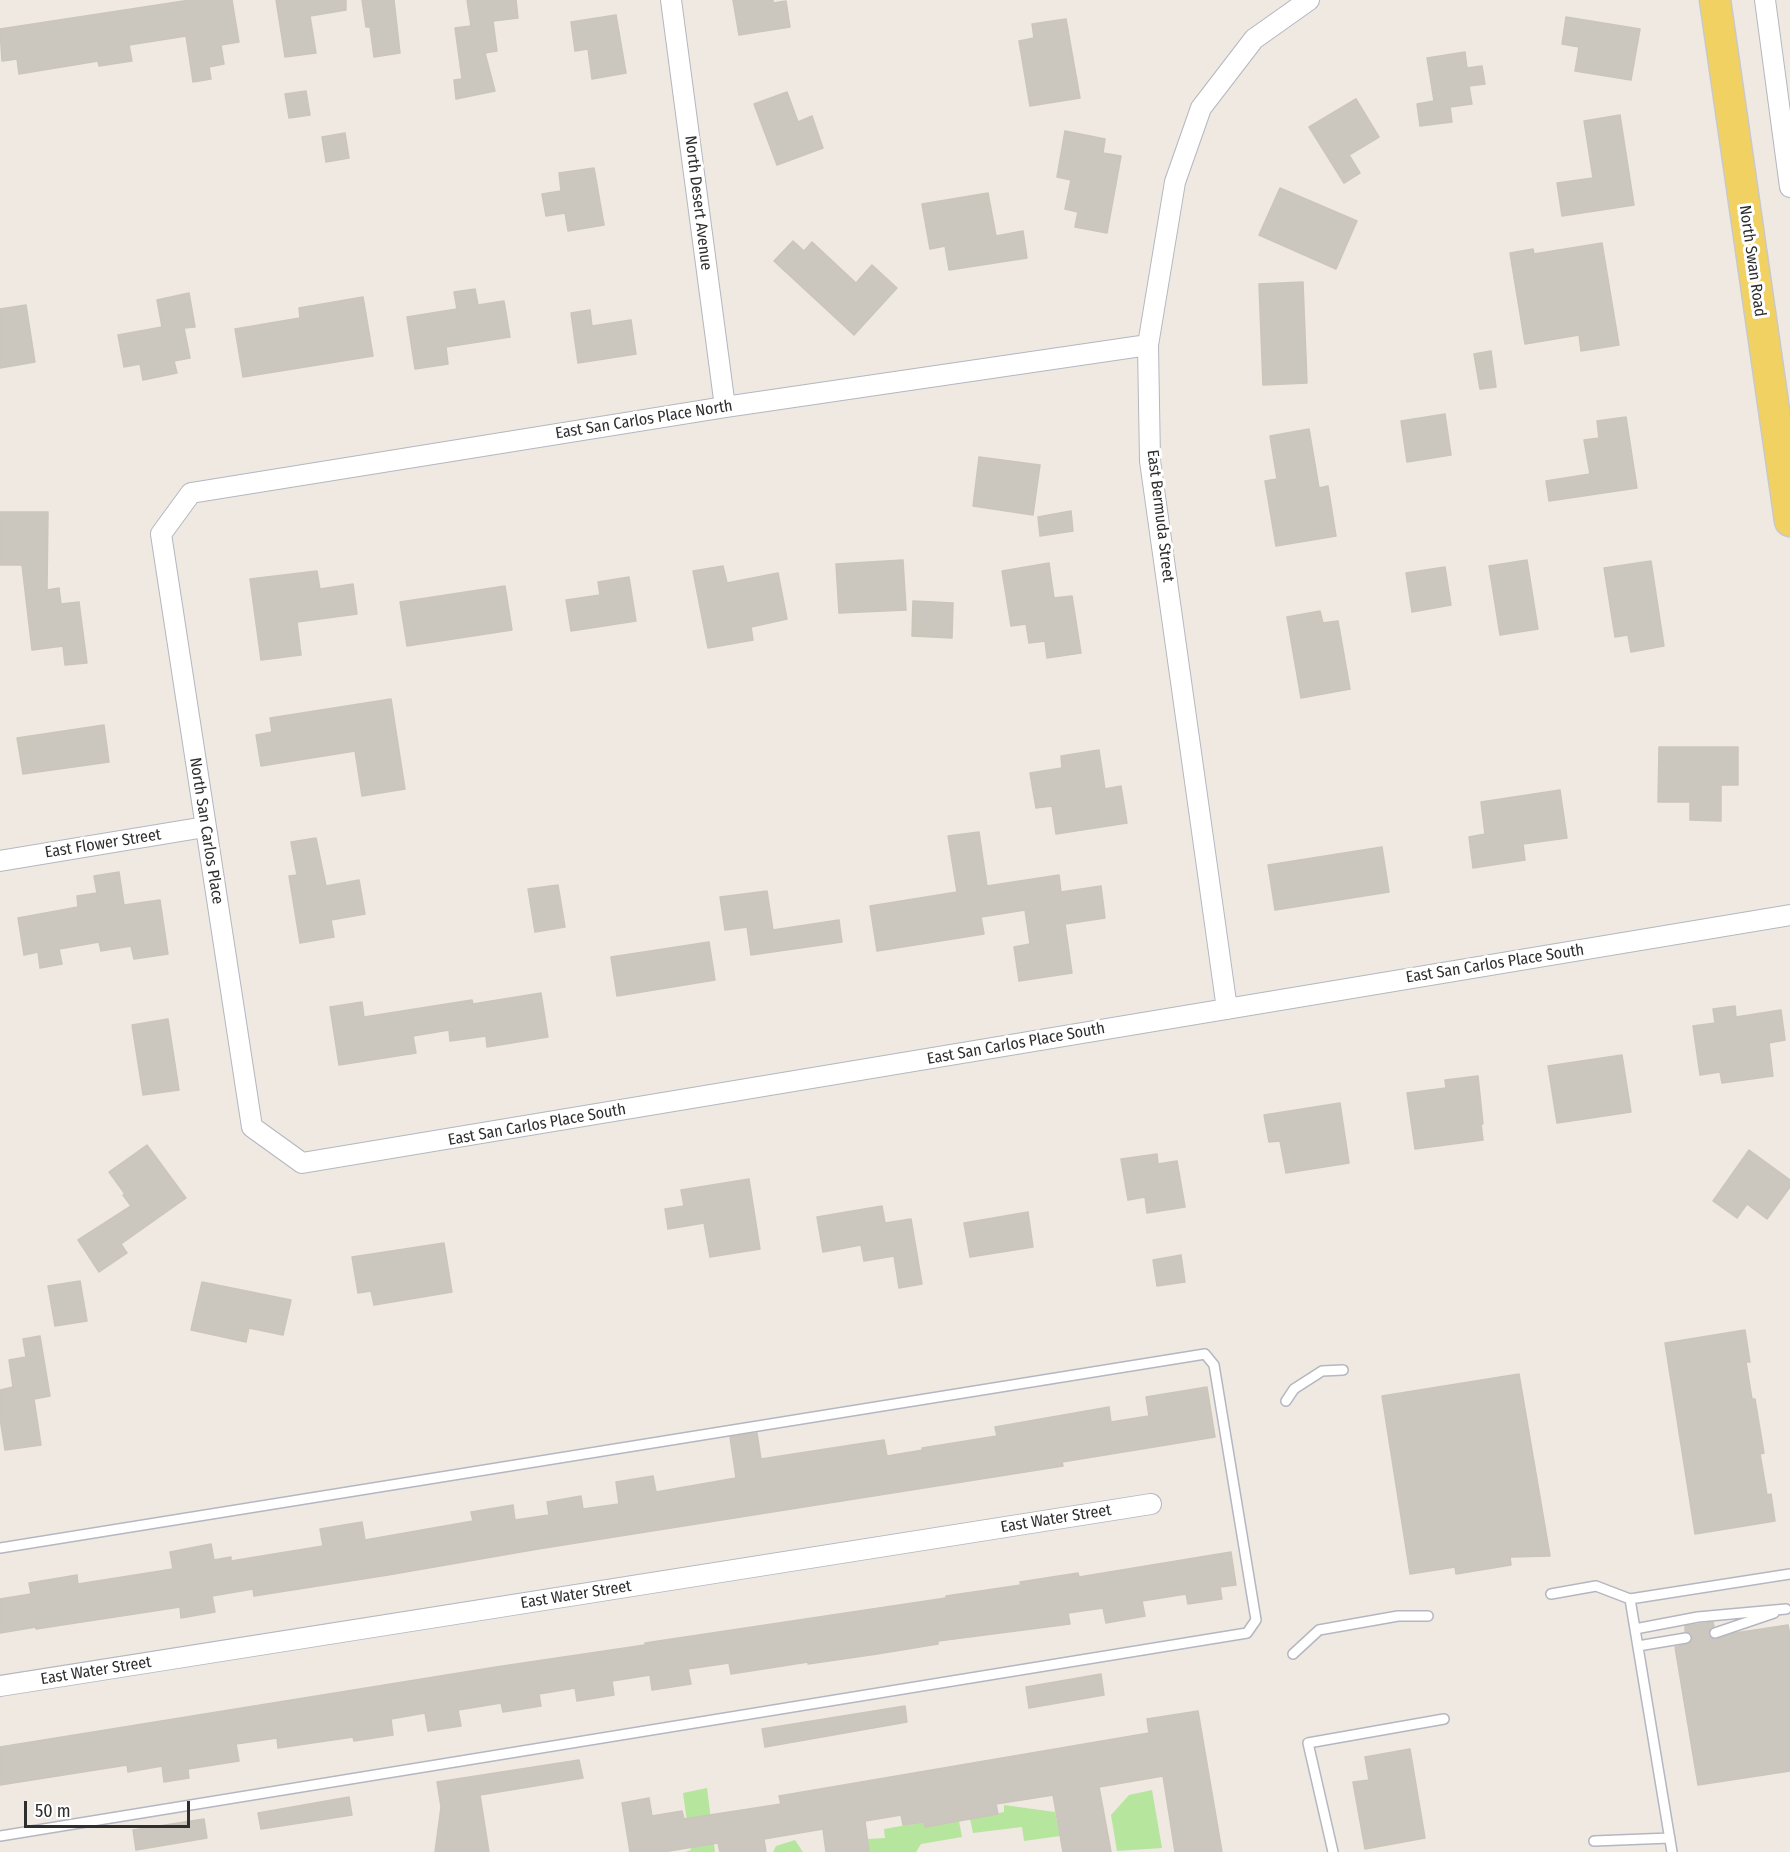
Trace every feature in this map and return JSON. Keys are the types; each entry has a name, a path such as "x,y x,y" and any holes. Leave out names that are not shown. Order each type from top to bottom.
{"main road":[{"name":"North Swan Road","path":"1714,0 1790,521"}],"street":[{"name":"North Desert Avenue","path":"671,0 725,406"},
{"name":"East Bermuda Street","path":"1227,1009 1150,461 1148,345 1175,182 1201,108 1254,39 1309,0"},
{"path":"1765,0 1790,187"},
{"name":"East San Carlos Place North","path":"161,534 191,493 725,406 1148,345"},
{"name":"North San Carlos Place","path":"161,534 252,1127"},
{"name":"East Flower Street","path":"0,861 206,827"},
{"name":"East San Carlos Place South","path":"252,1127 302,1163 1790,915"},
{"name":"East Water Street","path":"0,1686 1151,1504"}],"lane":[{"path":"0,1548 1205,1354 1214,1365 1256,1620 1247,1633 0,1836"},
{"path":"1286,1401 1294,1389 1322,1371 1343,1370"},
{"path":"1551,1594 1596,1586 1630,1599 1790,1574"},
{"path":"1630,1599 1672,1852"},
{"path":"1635,1629 1698,1617 1788,1608"},
{"path":"1715,1633 1788,1608"},
{"path":"1293,1654 1319,1630 1398,1616 1428,1616"},
{"path":"1638,1646 1686,1638"},
{"path":"1333,1852 1308,1743 1444,1719"},
{"path":"1594,1841 1670,1838"}],"green space":[{"path":"707,1788 715,1852 685,1852 691,1850 683,1793"},
{"path":"1152,1790 1162,1848 1117,1851 1111,1815 1129,1795"},
{"path":"1004,1805 1055,1812 1060,1836 1024,1841 1022,1827 973,1833 970,1819 1004,1812"},
{"path":"959,1821 962,1837 921,1844 916,1852 869,1852 868,1839 885,1838 884,1829 924,1822 925,1827"},
{"path":"795,1840 803,1852 773,1852 776,1846"}],"building":[{"path":"190,0 232,0 239,42 221,45 224,64 209,67 211,79 193,82 186,36 129,45 132,61 99,66 98,61 19,74 17,59 2,61 0,29"},
{"path":"276,0 346,0 346,10 310,16 316,53 285,57"},
{"path":"362,0 394,0 400,53 374,57 370,27 366,27"},
{"path":"467,0 516,0 518,18 493,21 497,51 485,53 495,91 456,99 454,80 462,79 455,28 471,26"},
{"path":"733,0 773,0 773,3 786,1 790,27 739,35"},
{"path":"616,15 626,73 592,79 588,49 575,51 571,22"},
{"path":"1566,17 1640,29 1631,80 1575,71 1579,47 1562,44"},
{"path":"1066,19 1080,98 1030,106 1019,41 1034,38 1032,24"},
{"path":"1465,52 1467,68 1482,66 1485,84 1469,86 1472,104 1450,107 1452,122 1420,126 1417,104 1434,101 1427,58"},
{"path":"306,91 310,115 289,118 285,94"},
{"path":"787,92 798,122 812,116 823,148 777,165 754,104"},
{"path":"1356,99 1379,137 1349,155 1360,173 1344,183 1309,127"},
{"path":"1620,115 1634,205 1562,216 1557,183 1593,178 1584,121"},
{"path":"1065,131 1105,139 1103,153 1121,156 1107,233 1075,227 1078,212 1065,209 1071,180 1057,177"},
{"path":"345,133 349,158 326,162 322,137"},
{"path":"594,168 604,225 568,231 565,213 546,216 542,194 561,191 559,173"},
{"path":"1280,188 1357,221 1336,269 1259,235"},
{"path":"988,193 996,236 1023,231 1027,258 949,270 945,246 930,249 922,204"},
{"path":"793,241 804,251 812,242 856,283 872,265 897,288 854,335 774,261"},
{"path":"1602,243 1619,345 1581,351 1579,335 1525,344 1510,253 1533,249 1534,254"},
{"path":"1303,282 1307,383 1263,385 1259,284"},
{"path":"475,289 478,305 504,301 510,337 446,347 448,364 415,369 407,317 457,309 454,292"},
{"path":"189,293 195,327 184,328 190,358 174,361 177,373 143,380 140,364 124,367 118,335 162,327 157,300"},
{"path":"363,297 373,356 243,377 235,329 300,318 299,308"},
{"path":"26,305 35,362 0,368 0,309"},
{"path":"590,310 592,326 631,320 636,354 578,363 571,313"},
{"path":"1491,351 1496,387 1480,389 1474,354"},
{"path":"1445,414 1451,455 1407,462 1401,421"},
{"path":"1626,417 1637,488 1549,501 1546,481 1590,474 1584,440 1599,438 1597,421"},
{"path":"1309,429 1319,488 1328,486 1336,536 1276,546 1265,481 1277,479 1270,436"},
{"path":"979,457 1040,465 1033,515 973,506"},
{"path":"1071,511 1073,531 1040,536 1038,517"},
{"path":"0,512 48,512 47,590 59,588 61,604 79,602 87,663 65,665 63,646 32,650 22,565 0,565"},
{"path":"903,560 906,610 839,613 836,564"},
{"path":"1527,560 1538,629 1500,635 1489,566"},
{"path":"1651,561 1664,646 1631,652 1628,635 1615,637 1604,568"},
{"path":"1049,563 1054,598 1072,596 1081,653 1047,658 1045,641 1029,643 1026,624 1011,626 1002,571"},
{"path":"723,566 727,583 778,573 787,619 751,627 753,640 708,648 693,571"},
{"path":"1445,567 1451,605 1412,612 1406,573"},
{"path":"317,571 320,589 353,584 357,614 297,622 301,655 261,660 250,579"},
{"path":"629,577 636,621 571,631 566,600 600,595 598,582"},
{"path":"505,586 512,630 407,646 400,602"},
{"path":"913,601 953,603 952,638 912,636"},
{"path":"1320,611 1323,623 1338,621 1350,689 1301,698 1287,617"},
{"path":"391,699 405,789 362,796 355,751 261,766 256,735 272,732 270,718"},
{"path":"104,725 109,762 23,774 17,738"},
{"path":"1659,747 1738,747 1738,785 1721,785 1721,821 1690,820 1690,802 1658,802"},
{"path":"1099,750 1105,789 1121,786 1127,823 1056,834 1052,806 1036,808 1030,773 1062,768 1061,756"},
{"path":"1560,790 1567,838 1523,844 1525,860 1473,868 1469,837 1485,834 1481,802"},
{"path":"979,832 987,886 1059,875 1061,892 1101,886 1105,918 1065,924 1072,973 1019,981 1014,947 1030,944 1025,910 981,917 984,934 877,951 870,906 957,892 948,836"},
{"path":"316,838 326,886 359,880 365,914 331,920 334,937 300,943 289,876 297,875 291,842"},
{"path":"1382,847 1389,892 1275,910 1268,865"},
{"path":"119,872 124,905 160,900 168,954 134,959 131,946 101,951 99,942 59,949 62,964 40,968 38,952 24,955 18,918 78,907 77,896 97,893 94,876"},
{"path":"558,885 565,927 535,932 528,889"},
{"path":"767,891 773,930 839,920 842,942 751,955 747,927 725,930 720,897"},
{"path":"709,942 715,980 617,996 611,957"},
{"path":"541,993 548,1037 487,1047 486,1036 450,1041 449,1030 413,1036 416,1053 339,1065 330,1007 362,1002 364,1017 472,1000 473,1004"},
{"path":"1735,1006 1736,1017 1781,1010 1785,1040 1769,1043 1773,1076 1722,1083 1720,1072 1700,1075 1693,1026 1715,1023 1713,1009"},
{"path":"168,1019 179,1090 143,1095 132,1025"},
{"path":"1622,1055 1631,1112 1557,1123 1548,1066"},
{"path":"1478,1076 1483,1140 1415,1149 1407,1093 1446,1088 1445,1080"},
{"path":"1340,1103 1349,1163 1286,1173 1280,1141 1269,1142 1264,1115"},
{"path":"147,1145 186,1198 121,1244 127,1253 99,1272 78,1240 131,1206 109,1172"},
{"path":"1749,1150 1790,1180 1790,1187 1767,1219 1747,1204 1737,1218 1713,1201"},
{"path":"1157,1154 1158,1164 1177,1161 1185,1207 1147,1213 1145,1197 1128,1200 1121,1159"},
{"path":"749,1179 760,1249 710,1257 704,1223 668,1229 665,1209 684,1206 681,1190"},
{"path":"882,1206 885,1223 911,1219 922,1284 899,1288 894,1256 864,1261 861,1245 823,1252 817,1217"},
{"path":"1028,1212 1033,1247 970,1257 964,1223"},
{"path":"444,1243 452,1292 374,1305 371,1291 358,1293 352,1257"},
{"path":"1181,1255 1185,1282 1157,1286 1153,1260"},
{"path":"80,1281 87,1321 55,1326 48,1286"},
{"path":"202,1282 291,1300 283,1335 249,1328 246,1342 191,1330"},
{"path":"1745,1330 1750,1362 1746,1362 1764,1453 1760,1454 1767,1495 1771,1494 1775,1521 1695,1534 1665,1343"},
{"path":"40,1336 50,1396 34,1399 41,1445 5,1450 0,1418 0,1390 13,1387 9,1360 26,1357 23,1339"},
{"path":"1519,1374 1550,1556 1510,1557 1511,1565 1456,1574 1455,1567 1410,1574 1382,1396"},
{"path":"1207,1387 1215,1437 1062,1462 1063,1466 388,1575 254,1596 253,1589 212,1596 215,1612 181,1618 180,1607 0,1633 0,1599 31,1594 29,1583 77,1575 78,1584 173,1569 170,1552 211,1544 214,1560 231,1557 231,1561 323,1546 320,1529 362,1522 365,1540 473,1521 471,1512 513,1505 515,1520 549,1515 547,1502 581,1496 583,1509 619,1504 616,1482 653,1476 656,1492 736,1478 730,1437 757,1433 761,1459 884,1440 887,1456 997,1436 995,1427 1109,1407 1111,1422 1149,1416 1146,1397"},
{"path":"1231,1552 1236,1585 1220,1587 1222,1599 1188,1604 1186,1594 1142,1601 1145,1616 1106,1623 1103,1608 1068,1613 1070,1624 938,1641 938,1644 877,1654 731,1674 729,1663 688,1669 691,1684 652,1690 650,1675 612,1681 614,1695 577,1701 575,1688 539,1694 541,1706 503,1712 501,1703 458,1710 461,1726 428,1731 425,1713 391,1719 393,1735 354,1741 353,1737 278,1748 277,1738 236,1744 239,1761 188,1769 189,1778 164,1782 162,1766 128,1772 127,1765 0,1785 0,1747 645,1645 645,1643 946,1598 946,1596 1021,1585 1020,1582 1078,1573 1079,1577"},
{"path":"1713,1622 1714,1626 1708,1635 1714,1640 1735,1633 1788,1625 1790,1635 1790,1771 1698,1785 1675,1647 1692,1641 1692,1634 1685,1631 1685,1626"},
{"path":"1101,1674 1104,1695 1029,1708 1026,1687"},
{"path":"905,1706 907,1722 765,1747 762,1729"},
{"path":"1198,1711 1222,1852 1175,1852 1163,1776 1099,1787 1111,1852 1063,1852 1053,1795 996,1804 998,1814 925,1827 924,1822 903,1825 901,1815 865,1821 869,1852 826,1852 823,1829 764,1839 766,1852 720,1852 718,1843 663,1852 630,1852 622,1803 649,1798 652,1816 682,1811 684,1819 781,1804 779,1796 1149,1733 1147,1719"},
{"path":"1410,1749 1425,1838 1365,1849 1353,1782 1369,1780 1365,1757"},
{"path":"579,1760 583,1778 480,1795 489,1852 435,1852 441,1807 437,1782"},
{"path":"349,1797 352,1815 261,1829 258,1813"},
{"path":"204,1819 207,1838 136,1850 133,1830"}]}
